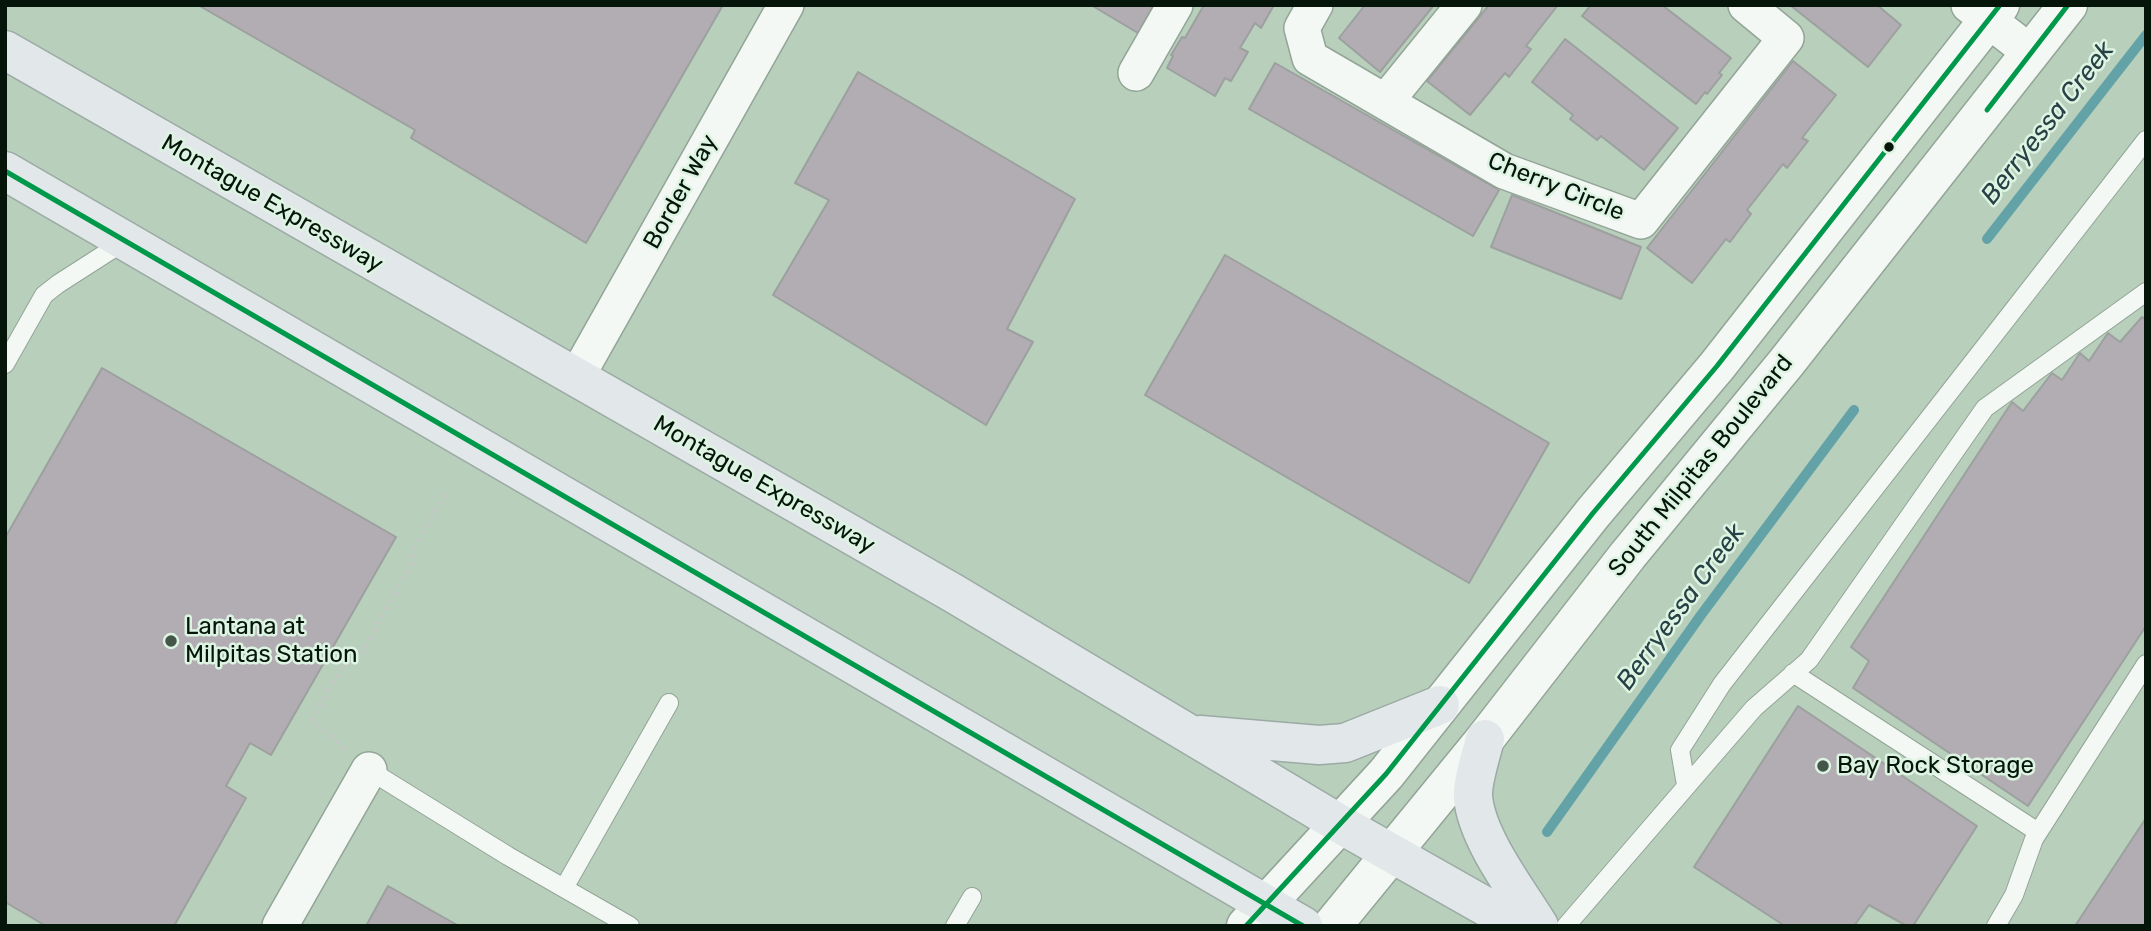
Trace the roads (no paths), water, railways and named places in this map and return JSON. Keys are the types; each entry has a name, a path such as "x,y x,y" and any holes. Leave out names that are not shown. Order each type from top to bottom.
{"highway":[{"name":"Montague Expressway","path":"5,50 940,586 1392,855 1520,926"},
{"path":"5,171 1255,915 1303,926"},
{"path":"1191,734 1319,744 1345,743 1440,705"},
{"path":"1485,739 1473,795 1478,822 1539,926"}],"main road":[{"name":"South Milpitas Boulevard","path":"1332,926 1485,739 1628,555 1786,363 2068,5"},
{"name":"South Milpitas Boulevard","path":"1255,915 1386,774 1601,503 1717,366 1986,10"}],"street":[{"name":"Border Way","path":"576,379 786,5"},
{"path":"1136,73 1175,5"},
{"name":"Cherry Circle","path":"1315,5 1302,28 1311,58 1504,171 1641,221 1786,38 1746,5"},
{"path":"1386,101 1464,5"},
{"path":"1986,10 2031,54"},
{"path":"281,926 369,771"}],"lane":[{"path":"1686,785 1680,750 1722,684 2146,140"},
{"path":"5,364 44,295 125,242"},
{"path":"1566,926 1754,708 1809,660 1985,408 2146,292"},
{"path":"1996,926 2014,895 2038,832 2146,664"},
{"path":"1793,673 2038,832"},
{"path":"564,888 669,703"},
{"path":"369,771 508,856 630,926"},
{"path":"955,926 972,897"}],"waterway":[{"name":"Berryessa Creek","path":"1987,239 2146,35"},
{"name":"Berryessa Creek","path":"1547,832 1701,615 1854,410"}],"place":[{"name":"Lantana at Milpitas Station","path":"171,641"},
{"name":"Bay Rock Storage","path":"1823,766"}]}
